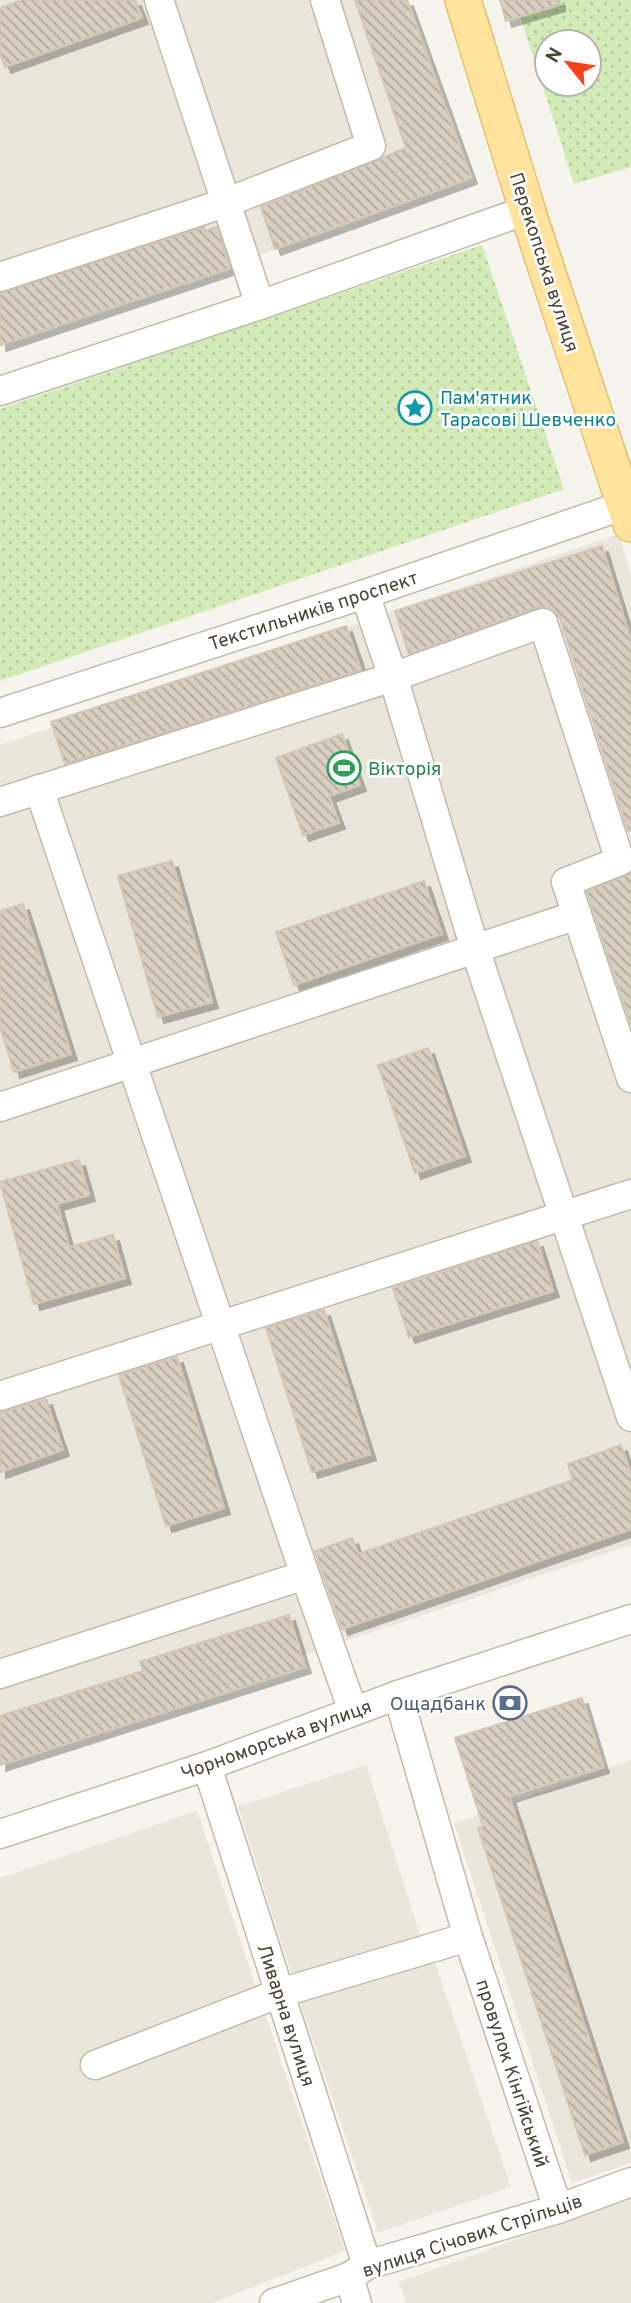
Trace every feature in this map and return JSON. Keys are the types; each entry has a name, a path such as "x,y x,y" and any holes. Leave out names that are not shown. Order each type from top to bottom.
{"main road":[{"name":"Перекопська вулиця","path":"463,0 527,210 628,514"}],"street":[{"path":"159,0 260,305"},
{"path":"0,276 225,203 371,146 325,0"},
{"path":"0,391 260,305 527,210"},
{"name":"Текстильників проспект","path":"0,713 365,594 628,514"},
{"path":"365,594 393,677 475,949 631,1417"},
{"path":"0,802 393,677 543,623 620,861 566,882 631,1079"},
{"path":"39,789 353,1711"},
{"path":"0,1108 577,915"},
{"path":"0,1395 631,1194"},
{"path":"0,1674 305,1575"},
{"name":"Чорноморська вулиця","path":"0,1834 207,1766 398,1695 631,1619"},
{"name":"провулок Кінгійський","path":"398,1695 468,1937 558,2209"},
{"name":"Ливарна вулиця","path":"207,1766 280,1993 358,2282"},
{"path":"95,2065 280,1993 468,1937"},
{"name":"вулиця Січових Стрільців","path":"274,2303 358,2282 631,2182"}],"shaded area":[{"path":"0,0 407,0 471,178 275,249 241,265 0,345"},
{"path":"619,534 631,574 631,1545 0,1757 0,745"},
{"path":"631,1760 631,2163 572,2183 454,1823"},
{"path":"366,1765 420,1935 292,1976 238,1806"},
{"path":"197,1811 345,2251 212,2303 0,2303 0,1878"},
{"path":"433,1957 511,2187 378,2233 300,2002"},
{"path":"631,2198 631,2303 406,2303 399,2282"}],"green space":[{"path":"515,0 631,0 631,167 574,184 546,98 603,98 603,28 533,28 533,56"},
{"path":"482,245 564,489 0,681 0,409"}],"building":[{"path":"22,0 135,0 142,18 5,67 0,53 0,8"},
{"path":"355,0 407,0 471,178 275,249 261,207 406,148"},
{"path":"500,0 559,0 559,5 506,21"},
{"path":"204,227 205,231 217,227 230,268 0,345 0,293"},
{"path":"602,546 631,641 631,830 628,831 559,615 547,607 537,607 409,654 395,611"},
{"path":"346,626 361,670 65,764 51,722"},
{"path":"342,734 360,785 329,796 339,823 303,835 276,758"},
{"path":"172,861 212,1002 158,1017 118,876"},
{"path":"631,873 631,1025 587,892"},
{"path":"424,881 442,934 294,985 276,932"},
{"path":"23,904 71,1054 14,1072 0,1026 0,911"},
{"path":"428,1048 465,1156 415,1173 378,1065"},
{"path":"79,1160 89,1195 57,1204 69,1247 113,1235 125,1278 34,1304 0,1182"},
{"path":"537,1241 553,1291 409,1337 393,1288"},
{"path":"324,1310 370,1454 312,1472 266,1328"},
{"path":"177,1357 224,1508 166,1526 119,1375"},
{"path":"46,1399 63,1450 0,1472 0,1413"},
{"path":"621,1445 631,1475 631,1529 342,1629 315,1551 352,1538 358,1554 573,1480 568,1464"},
{"path":"289,1615 305,1667 0,1765 0,1716 143,1671 140,1662"},
{"path":"582,1698 603,1767 509,1796 623,2142 585,2155 478,1828 483,1826 455,1738"}],"place":[{"name":"Пам'ятник Тарасові Шевченко","path":"415,408"},
{"name":"Вікторія","path":"344,768"},
{"name":"Ощадбанк","path":"510,1703"}]}
